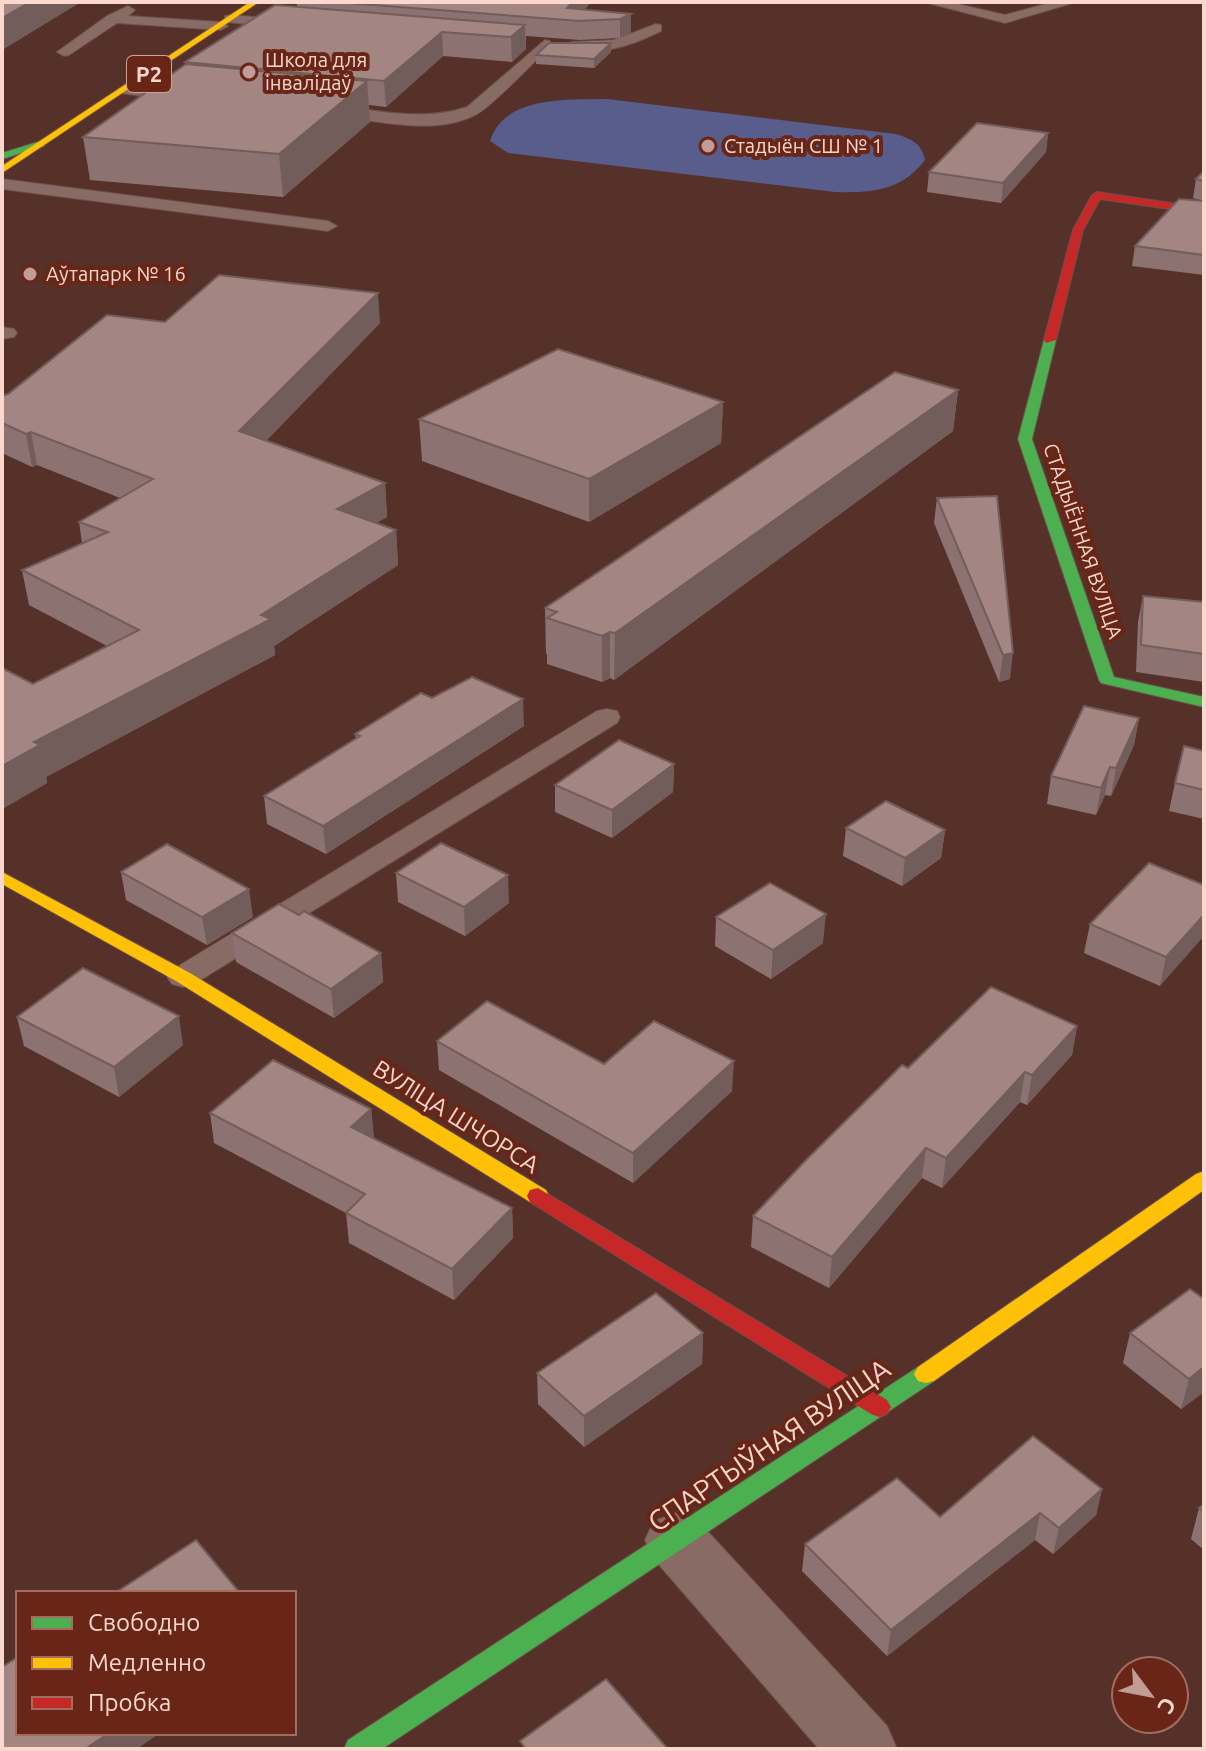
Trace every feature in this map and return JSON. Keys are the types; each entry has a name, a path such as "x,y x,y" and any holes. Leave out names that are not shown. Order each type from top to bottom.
{"street":[{"name":"Р2","path":"2,170 255,2"},
{"path":"2,156 41,144"},
{"name":"СТАДЫЁННАЯ ВУЛІЦА","path":"1204,211 1097,195 1078,230 1025,439 1107,680 1204,702"},
{"name":"ВУЛІЦА ШЧОРСА","path":"2,877 183,977 879,1407"},
{"name":"СПАРТЫЎНАЯ ВУЛІЦА","path":"358,1749 879,1407 1204,1179"},
{"path":"676,1540 863,1749"}],"lane":[{"path":"931,2 1005,19 1069,2"},
{"path":"64,52 133,7"},
{"path":"112,19 302,25"},
{"path":"311,108 437,120 458,116 472,110 538,44 608,48 624,45 656,28"},
{"path":"125,90 201,98"},
{"path":"2,184 328,226"},
{"path":"183,977 607,717"}],"shaded area":[{"name":"Стадыён СШ № 1","path":"607,99 896,134 915,142 925,160 906,178 885,188 835,192 508,153 490,141 509,115 523,108 556,101"}],"building":[{"path":"2,2 30,2 2,18"},
{"path":"335,2 573,2 567,8 631,14 620,19 580,21"},
{"path":"275,5 525,25 511,37 442,32 384,81 185,62"},
{"path":"549,43 611,43 594,59 536,55"},
{"path":"186,64 367,81 279,154 83,137"},
{"path":"977,123 1048,133 1003,183 929,172"},
{"path":"1179,199 1204,201 1204,255 1135,246"},
{"path":"219,275 378,293 239,431 385,483 337,509 396,530 261,615 271,619 34,742 40,745 2,766 2,668 33,684 139,630 22,570 108,532 79,522 153,479 2,423 2,396 107,315 165,322"},
{"path":"558,349 723,402 589,479 419,419"},
{"path":"895,372 958,390 615,633 602,636 547,618 557,612 545,608"},
{"path":"997,496 1013,653 1003,655 937,498"},
{"path":"1143,596 1204,602 1204,654 1141,645"},
{"path":"472,677 523,699 323,826 264,796 360,736 355,734 421,693 432,698"},
{"path":"1084,706 1139,718 1116,768 1110,767 1101,788 1051,776"},
{"path":"619,740 674,764 612,810 555,785"},
{"path":"1184,746 1204,751 1204,790 1175,783"},
{"path":"886,801 945,830 905,858 846,828"},
{"path":"441,843 508,875 464,907 396,873"},
{"path":"167,844 249,889 202,917 121,872"},
{"path":"1149,863 1204,885 1204,915 1166,957 1090,924"},
{"path":"770,883 826,914 773,950 716,917"},
{"path":"279,904 299,915 304,911 381,953 331,989 232,933"},
{"path":"83,968 179,1016 114,1067 17,1017"},
{"path":"991,987 1077,1026 1032,1075 1025,1072 946,1158 926,1148 832,1257 753,1216 902,1065 908,1068"},
{"path":"487,1001 604,1064 654,1021 734,1061 633,1153 437,1041"},
{"path":"273,1060 371,1109 351,1127 512,1208 452,1269 346,1213 365,1194 210,1113"},
{"path":"1190,1289 1204,1299 1204,1367 1189,1379 1130,1333"},
{"path":"656,1293 703,1333 584,1416 537,1373"},
{"path":"1033,1436 1102,1489 1059,1528 1040,1513 891,1630 805,1544 897,1478 940,1517"},
{"path":"196,1540 238,1591 118,1591"},
{"path":"16,1658 16,1735 106,1735 85,1749 2,1749 2,1667"},
{"path":"606,1679 668,1749 526,1749 520,1741"}],"traffic: fast":[{"path":"2,156 41,144"},
{"path":"1050,340 1025,439 1107,680 1204,702"},
{"path":"358,1749 926,1374"}],"traffic: slow":[{"path":"2,170 255,2"},
{"path":"2,877 183,977 538,1196"},
{"path":"926,1374 1204,1179"}],"traffic: jam":[{"path":"1050,340 1078,230 1097,195 1204,211"},
{"path":"538,1196 879,1407"}],"place":[{"name":"Школа для інвалідаў","path":"249,72"},
{"name":"Стадыён СШ № 1","path":"708,146"},
{"name":"Аўтапарк № 16","path":"30,274"}]}
